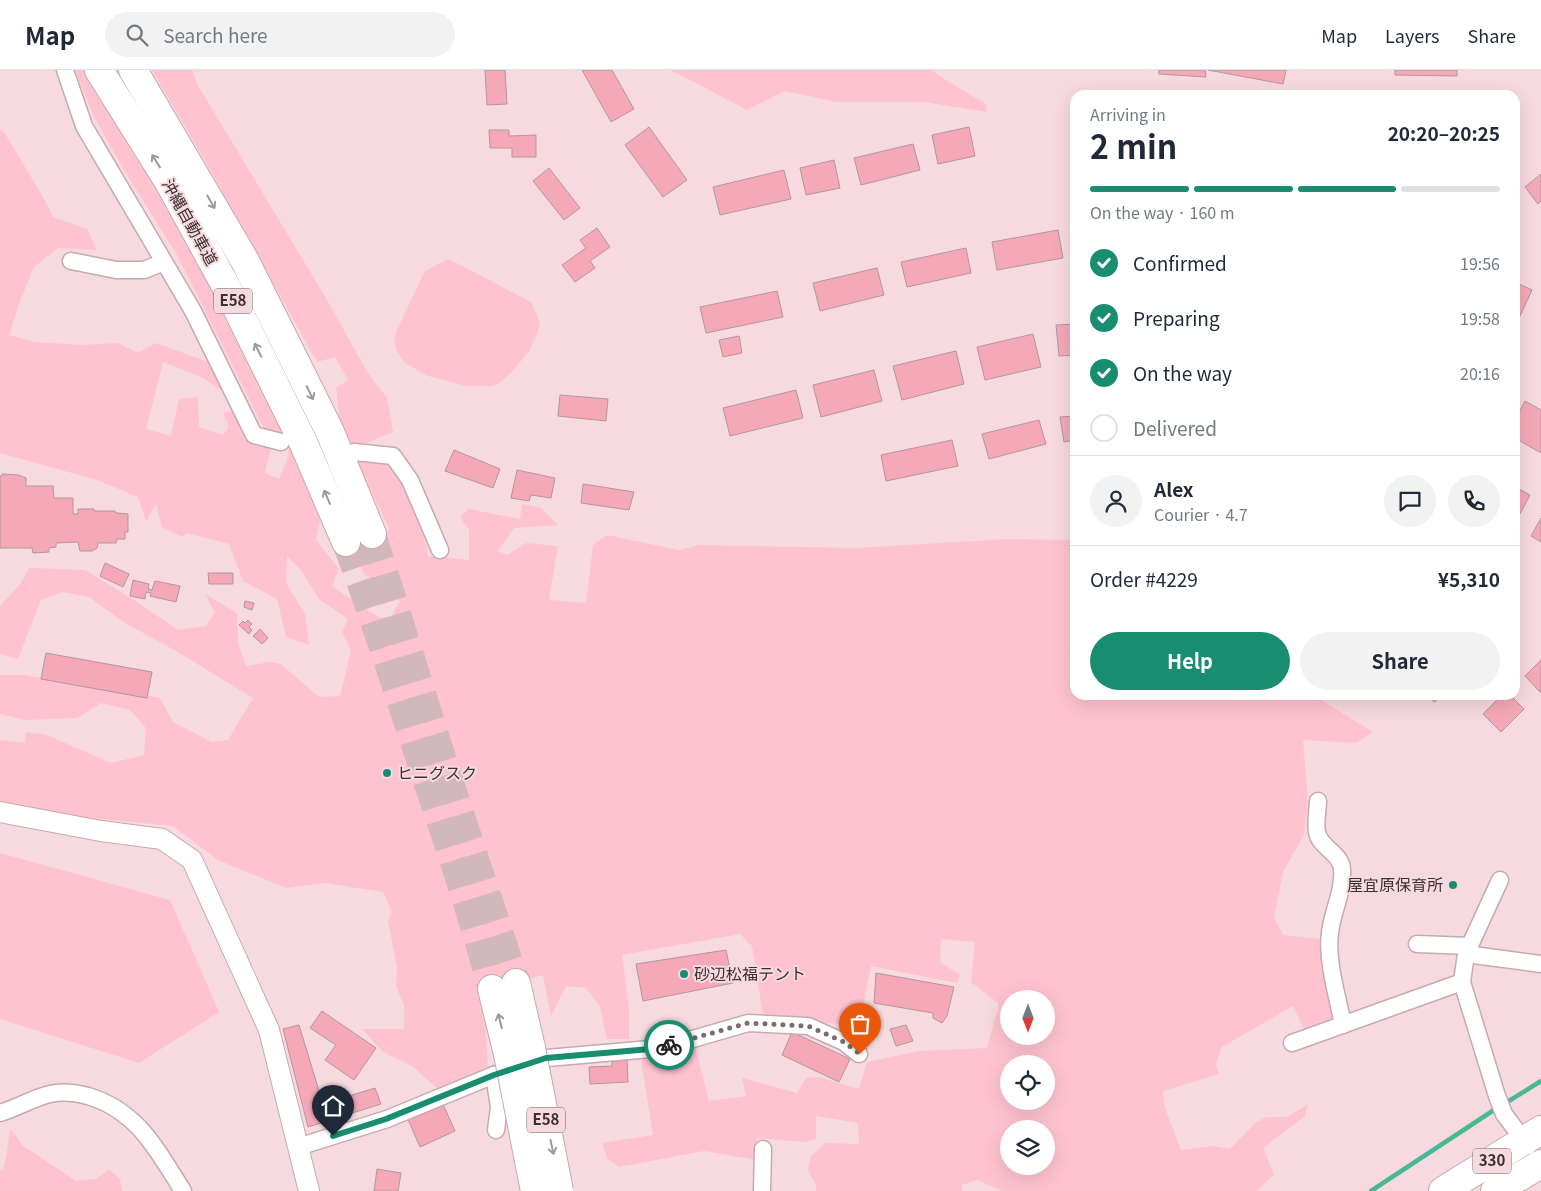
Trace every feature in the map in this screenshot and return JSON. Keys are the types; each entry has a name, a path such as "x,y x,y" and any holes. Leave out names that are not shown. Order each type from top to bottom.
{"highway":[{"name":"沖縄自動車道","path":"99,70 169,182 228,290 303,442 346,542"},
{"name":"沖縄自動車道","path":"133,70 245,261 330,432 372,534"},
{"name":"E58","path":"504,986 511,1059 535,1191"},
{"name":"E58","path":"511,1059 560,1191"},
{"name":"330","path":"1443,1191 1533,1136"},
{"name":"330","path":"1495,1191 1541,1163"}],"street":[{"path":"64,70 84,126 193,311 254,435 281,442"},
{"path":"71,261 116,270 144,270 164,262"},
{"path":"354,452 393,456 410,480 440,550"},
{"path":"1318,801 1316,833 1322,844 1336,856 1342,866 1342,880 1330,932 1329,950 1343,1025"},
{"path":"0,812 101,831 162,839 192,860 269,1030 309,1191"},
{"path":"1500,880 1468,950 1462,982 1504,1114 1533,1136 1541,1163"},
{"path":"1417,944 1468,950 1541,964"},
{"path":"1292,1043 1462,982"},
{"path":"298,1147 386,1119 511,1059 546,1058 662,1048 748,1023 808,1026 844,1042 860,1054"},
{"path":"496,1130 499,1107 511,1059"},
{"path":"0,1113 51,1093 76,1092 103,1100 130,1117 153,1144 183,1191"},
{"path":"762,1191 763,1150"}],"shaded area":[{"path":"75,70 89,70 221,299 284,436 265,431 177,255 124,170 93,115"},
{"path":"152,70 192,70 197,84 323,293 368,373 387,398 393,432 352,449 340,423 336,388 348,380 335,357 317,362 203,157"},
{"path":"671,70 931,70 986,104 987,112 924,102 836,102 785,91 747,110"},
{"path":"0,130 4,132 53,217 87,229 97,250 58,248 34,267 9,335 34,342 82,345 118,343 138,353 156,343 211,363 227,394 201,377 163,362 146,429 171,436 179,399 198,397 199,427 223,435 229,427 223,413 234,410 271,447 265,473 279,479 287,460 289,448 322,508 316,540 339,569 332,586 388,622 400,601 364,574 352,548 390,530 356,460 392,461 405,483 422,531 428,556 469,560 469,530 460,517 469,509 520,519 522,504 541,508 558,525 514,528 498,551 507,555 526,543 558,546 549,600 586,603 593,545 607,535 679,550 700,545 857,548 1007,539 1070,540 1070,700 1321,700 1373,732 1356,743 1303,740 1308,801 1304,835 1283,872 1274,917 1283,935 1321,939 1322,964 1336,1018 1304,1029 1293,1006 1222,1047 1216,1064 1219,1074 1163,1091 1165,1108 1181,1150 1214,1146 1230,1149 1255,1123 1266,1117 1287,1117 1308,1104 1305,1116 1263,1148 1274,1175 1256,1191 1002,1191 977,1180 962,1185 962,1191 816,1191 816,1185 808,1170 811,1156 825,1143 859,1144 858,1123 816,1116 816,1139 804,1142 757,1138 757,1160 704,1151 619,1167 607,1158 602,1143 653,1135 641,1060 695,1046 709,1101 746,1096 742,1078 797,1093 806,1078 818,1077 859,1089 867,1062 919,1051 987,1048 999,1004 971,982 975,942 941,939 940,962 960,975 957,983 871,966 859,1026 763,1016 752,946 740,934 622,955 629,1008 629,1039 607,1039 600,1007 586,988 566,986 551,1016 543,975 483,991 488,1068 440,1091 412,1066 383,1052 362,1029 404,1029 404,1005 396,986 397,967 388,921 392,912 383,892 325,883 286,888 218,860 173,826 68,816 0,804 0,740 25,743 26,732 47,735 111,763 144,755 146,728 130,710 101,703 77,718 25,720 0,714 0,675 24,675 160,698 173,722 212,742 228,740 253,698 176,651 125,623 89,597 63,592 41,600 18,659 0,654 0,606 21,583 29,568 85,570 178,630 206,626 215,613 205,594 237,613 238,643 246,666 270,662 281,664 319,697 340,696 351,650 342,632 348,619 319,599 301,570 287,556 286,583 305,614 309,645 286,637 277,599 243,581 229,544 187,533 182,537 162,527 156,504 146,521 138,497 97,480 0,453"},
{"path":"449,259 531,302 538,317 540,326 530,350 512,372 501,382 493,386 466,386 428,376 405,363 398,353 394,342 397,330 425,271"},
{"path":"0,853 170,900 219,1012 139,1063 0,1019"},
{"path":"10,1128 22,1145 76,1181 96,1179 109,1169 120,1179 122,1191 0,1191 0,1170 3,1170"}],"building":[{"path":"485,70 505,70 507,104 487,105"},
{"path":"582,70 612,70 634,109 611,122"},
{"path":"1159,70 1205,70 1206,77 1159,74"},
{"path":"1208,70 1286,70 1283,84"},
{"path":"1395,70 1457,70 1457,76 1395,75"},
{"path":"649,127 687,180 663,197 625,145"},
{"path":"969,127 975,156 938,164 932,135"},
{"path":"489,130 509,130 509,136 536,135 536,157 512,157 512,148 490,148"},
{"path":"913,144 920,170 861,185 854,158"},
{"path":"834,160 840,188 806,195 800,168"},
{"path":"549,168 580,208 564,220 533,181"},
{"path":"784,170 791,199 720,215 713,187"},
{"path":"1541,174 1541,201 1538,204 1525,187"},
{"path":"597,228 610,247 590,261 595,268 575,282 562,265 586,248 580,240"},
{"path":"1058,230 1063,258 997,270 992,242"},
{"path":"966,248 971,273 907,287 901,262"},
{"path":"877,268 884,295 820,311 813,283"},
{"path":"1520,284 1532,290 1520,316"},
{"path":"777,291 783,317 706,333 700,307"},
{"path":"1070,324 1070,355 1059,356 1056,325"},
{"path":"1033,334 1041,367 985,380 977,347"},
{"path":"739,336 742,353 723,357 719,340"},
{"path":"956,351 964,384 902,400 893,366"},
{"path":"874,370 882,401 821,417 813,385"},
{"path":"796,390 803,418 730,436 723,408"},
{"path":"560,395 608,399 606,421 558,416"},
{"path":"1525,401 1541,410 1541,453 1520,441 1520,410"},
{"path":"1070,416 1070,441 1064,442 1060,417"},
{"path":"1039,420 1046,444 989,459 982,434"},
{"path":"952,440 958,466 886,481 881,455"},
{"path":"454,450 500,469 493,488 445,471"},
{"path":"517,470 555,478 551,498 531,495 529,501 511,498"},
{"path":"2,474 19,475 26,478 26,486 53,486 54,498 73,498 73,514 78,514 78,509 94,509 94,511 114,511 128,514 128,532 125,532 125,539 117,539 116,543 98,543 97,548 92,551 80,551 78,542 56,543 56,547 49,548 49,552 33,553 32,548 0,548 0,476"},
{"path":"583,484 634,492 629,510 581,503"},
{"path":"1520,490 1530,495 1520,514"},
{"path":"1541,518 1541,542 1531,536"},
{"path":"105,563 129,574 123,587 100,576"},
{"path":"208,573 233,573 233,584 209,584"},
{"path":"133,580 149,584 148,589 152,590 155,581 180,586 176,602 150,596 151,593 146,592 145,599 130,596"},
{"path":"245,601 254,603 252,610 244,607"},
{"path":"248,620 252,624 249,627 252,630 249,634 239,625 243,621 245,623"},
{"path":"260,629 268,638 262,644 253,636"},
{"path":"46,653 152,672 147,698 41,679"},
{"path":"1541,660 1541,693 1525,676"},
{"path":"1497,700 1515,700 1524,709 1501,732 1483,714"},
{"name":"砂辺松福テント","path":"726,950 733,983 643,1001 636,964"},
{"path":"876,973 954,987 947,1016 942,1023 933,1018 933,1013 874,1003"},
{"path":"322,1011 376,1048 354,1080 325,1060 336,1045 310,1028"},
{"path":"299,1025 323,1104 375,1088 381,1104 308,1127 283,1029"},
{"path":"906,1025 913,1041 896,1046 890,1029"},
{"path":"792,1032 850,1059 839,1082 782,1055"},
{"path":"627,1056 628,1082 590,1084 589,1067 612,1066 612,1057"},
{"path":"442,1102 455,1131 420,1147 407,1117"},
{"path":"377,1169 401,1173 398,1191 374,1191"}],"waterway":[{"path":"1504,1104 1541,1081"},
{"path":"1371,1191 1497,1108"}],"tunnel":[{"path":"372,534 449,780 516,983"},
{"path":"346,542 447,842 492,989"}],"way so far":[{"path":"669,1045 748,1023 808,1026 844,1042 860,1054"}],"place":[{"name":"ヒニグスク","path":"387,773"},
{"name":"屋宜原保育所","path":"1453,885"},
{"name":"砂辺松福テント","path":"684,974"}],"route":[{"path":"333,1136 386,1119 494,1075 546,1058 662,1048 669,1045"}]}
